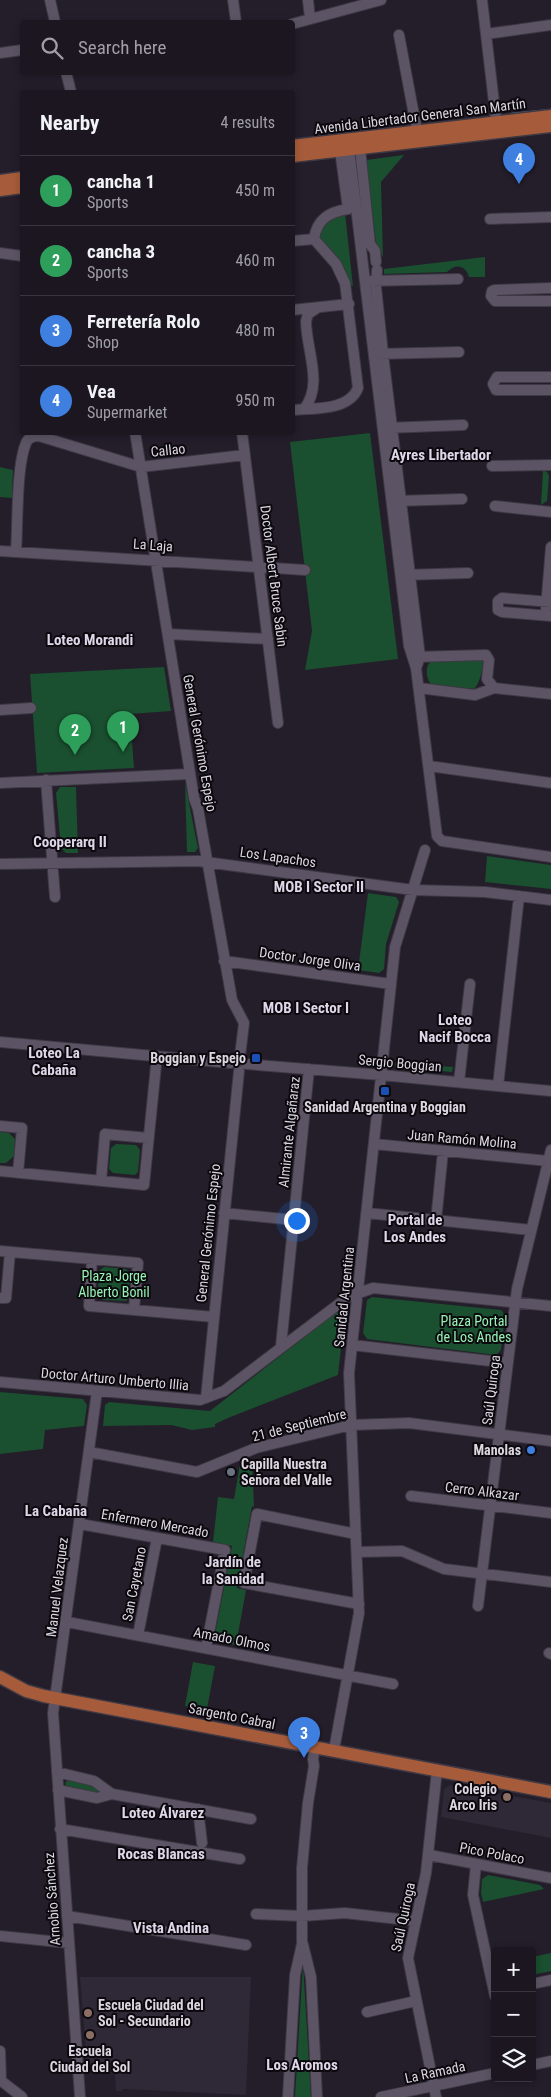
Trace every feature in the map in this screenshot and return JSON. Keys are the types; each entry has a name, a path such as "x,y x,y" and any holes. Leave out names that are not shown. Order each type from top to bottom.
{"main road":[{"name":"Avenida Libertador General San Martín","path":"295,156 497,127 551,116"},
{"name":"Avenida Libertador General San Martín","path":"295,146 417,131 551,126"},
{"path":"0,181 20,178"},
{"path":"0,190 20,187"},
{"name":"Sargento Cabral","path":"0,1677 26,1691 57,1698 551,1792"}],"street":[{"path":"50,0 55,20"},
{"path":"233,0 236,20"},
{"path":"308,0 310,19"},
{"path":"295,23 381,0"},
{"path":"482,0 497,127"},
{"path":"486,34 551,25"},
{"path":"399,35 417,131"},
{"path":"0,53 20,50"},
{"path":"67,75 70,90"},
{"path":"314,238 317,227 324,217 333,212 348,209 350,149"},
{"path":"350,149 370,275 437,832 440,839 551,857"},
{"path":"490,219 551,217"},
{"path":"295,241 314,238"},
{"path":"295,410 346,402 356,392 358,382 345,283 340,270 314,238"},
{"path":"365,247 370,275"},
{"path":"0,252 20,256"},
{"path":"370,275 458,279"},
{"path":"551,288 494,290 491,296 495,301 551,301"},
{"path":"295,310 349,304"},
{"path":"304,409 310,400 313,386 306,321 308,314 317,308"},
{"path":"378,354 459,352"},
{"path":"551,377 497,378 493,384 496,390 551,390"},
{"path":"387,428 463,425"},
{"name":"General Gerónimo Espejo","path":"136,435 189,774 198,809 232,1000 244,1024 206,1398"},
{"name":"Doctor Albert Bruce Sabin","path":"242,435 278,723"},
{"name":"Callao","path":"16,552 20,473 26,444 31,438 39,436 141,467 245,455"},
{"path":"492,466 551,465"},
{"path":"396,501 462,499"},
{"path":"495,506 551,512"},
{"path":"549,602 502,598 497,603 498,610 502,612 548,616 549,602 551,547"},
{"name":"La Laja","path":"0,551 156,559 305,570"},
{"path":"405,575 468,573"},
{"path":"168,634 268,640"},
{"path":"416,657 486,655 489,660 487,679 494,688"},
{"path":"419,688 475,695 494,688 551,694"},
{"path":"0,710 31,708"},
{"path":"429,766 551,783"},
{"path":"0,782 189,774"},
{"path":"46,780 55,897"},
{"name":"Sanidad Argentina","path":"302,1941 303,1859 314,1766 313,1758 324,1748 348,1675 359,1613 349,1373 396,947 425,850"},
{"name":"Los Lapachos","path":"0,864 207,862 413,890 485,892 551,900"},
{"path":"498,1086 519,896"},
{"name":"Doctor Jorge Oliva","path":"224,961 391,984"},
{"path":"459,1082 470,984"},
{"name":"Sergio Boggian","path":"0,1042 551,1091"},
{"path":"0,1171 144,1185 157,1056"},
{"name":"Almirante Algañaraz","path":"281,1346 309,1069"},
{"path":"0,1126 22,1128 18,1173"},
{"path":"101,1181 105,1134 148,1138"},
{"name":"Juan Ramón Molina","path":"374,1144 548,1161"},
{"name":"Saúl Quiroga","path":"478,1606 515,1302 551,1150"},
{"path":"436,1221 443,1151"},
{"path":"224,1213 294,1220"},
{"path":"367,1214 532,1230"},
{"path":"0,1298 6,1298 5,1252 138,1263 134,1310"},
{"path":"92,1259 89,1306 214,1317"},
{"name":"Doctor Arturo Umberto Illia","path":"0,1382 191,1400 206,1398 224,1391 348,1297 373,1288 551,1306"},
{"path":"352,1345 508,1363"},
{"name":"Manuel Velazquez","path":"57,1698 97,1391"},
{"name":"21 de Septiembre","path":"89,1452 197,1472 256,1448 351,1425 409,1424 551,1441"},
{"name":"Cerro Alkazar","path":"411,1496 551,1513"},
{"path":"356,1534 257,1514 244,1583 359,1604"},
{"name":"Enfermero Mercado","path":"80,1524 225,1550 206,1648"},
{"name":"San Cayetano","path":"138,1635 157,1538"},
{"path":"357,1552 402,1551 444,1569 551,1582"},
{"name":"Amado Olmos","path":"67,1622 393,1684"},
{"name":"Arnobio Sánchez","path":"57,1698 54,1713 60,1829 80,2097"},
{"name":"Saúl Quiroga","path":"436,2097 408,1958 428,1855 437,1770"},
{"path":"57,1772 94,1781 101,1792"},
{"path":"58,1790 101,1792 252,1819"},
{"path":"198,1809 202,1843"},
{"path":"60,1829 240,1859"},
{"name":"Pico Polaco","path":"428,1855 551,1878"},
{"path":"476,1864 473,1894 495,1992"},
{"path":"256,1914 302,1916 345,1913 416,1921"},
{"path":"67,1916 246,1945"},
{"path":"0,1936 69,1943"},
{"path":"288,2097 295,1975 302,1941"},
{"path":"302,1941 311,1977 318,2097"},
{"path":"536,1983 551,1980"},
{"path":"367,2012 416,2001"},
{"path":"0,2051 1,2080 22,2097"},
{"path":"536,2064 551,2061"},
{"name":"La Ramada","path":"381,2097 491,2074"}],"shaded area":[{"name":"Colegio Arco Iris","path":"450,1785 551,1803 551,1838 441,1817 444,1789"},
{"name":"Escuela Ciudad del Sol","path":"80,1977 251,1977 246,2095 123,2089 122,2091 116,2091 114,2063 87,2064"}],"green space":[{"path":"404,155 381,182 383,257 376,243 366,160"},
{"path":"345,213 353,286 350,285 342,264 324,245 318,233 324,222"},
{"path":"485,257 485,277 469,277 463,268 457,266 447,272 384,274 384,269"},
{"path":"370,433 398,659 305,670 312,631 290,442"},
{"path":"0,467 13,470 12,498 0,497"},
{"path":"543,470 549,476 547,501 541,505"},
{"path":"483,661 482,668 474,689 431,684 428,679 427,670 430,662"},
{"path":"164,667 171,711 130,714 134,768 37,773 30,674"},
{"path":"185,783 198,848 195,852 187,852"},
{"path":"60,787 76,787 78,853 66,853 61,848 56,793"},
{"path":"487,856 551,865 551,889 485,882"},
{"path":"368,893 396,897 399,902 386,944 384,969 379,973 358,970"},
{"path":"393,1063 453,1067 452,1072 396,1067"},
{"path":"0,1132 9,1133 15,1139 14,1156 6,1163 0,1163"},
{"path":"116,1144 136,1145 140,1150 138,1172 135,1175 113,1173 109,1169 111,1148"},
{"name":"Plaza Jorge Alberto Bonil","path":"104,1267 126,1269 130,1274 129,1298 126,1301 103,1300 98,1293 99,1271"},
{"name":"Plaza Portal de Los Andes","path":"372,1297 501,1310 505,1315 501,1350 496,1355 367,1339 363,1333 367,1300"},
{"path":"339,1310 345,1313 338,1375 228,1418 215,1424 215,1427 192,1430 171,1425 103,1426 105,1405 109,1402 210,1411"},
{"path":"0,1392 83,1399 87,1405 84,1426 45,1430 43,1449 0,1454"},
{"path":"252,1460 254,1507 252,1506 237,1588 246,1590 236,1645 218,1642 215,1634 232,1546 213,1542 218,1497 234,1499 240,1464"},
{"path":"193,1662 215,1666 207,1709 185,1706"},
{"path":"69,1779 95,1785 99,1792 97,1794 67,1788 65,1783"},
{"path":"488,1875 540,1885 544,1889 483,1902 481,1893 482,1879"},
{"path":"551,1953 551,1971 536,1974 536,1956"},
{"path":"303,1963 311,2097 295,2097"}],"waterway":[{"path":"512,114 551,110"}],"place":[{"name":"Vea","path":"519,184"},
{"name":"cancha 1","path":"123,752"},
{"name":"cancha 3","path":"75,755"},
{"name":"Boggian y Espejo","path":"256,1058"},
{"name":"Sanidad Argentina y Boggian","path":"385,1091"},
{"name":"Manolas","path":"531,1450"},
{"name":"Capilla Nuestra Señora del Valle","path":"231,1472"},
{"name":"Ferretería Rolo","path":"304,1758"},
{"name":"Colegio Arco Iris","path":"507,1797"},
{"name":"Escuela Ciudad del Sol - Secundario","path":"88,2013"},
{"name":"Escuela Ciudad del Sol","path":"90,2035"}],"district":[{"name":"Ayres Libertador","path":"441,455"},
{"name":"Loteo Morandi","path":"90,640"},
{"name":"Cooperarq II","path":"70,842"},
{"name":"MOB I Sector II","path":"319,887"},
{"name":"MOB I Sector I","path":"306,1008"},
{"name":"Loteo Nacif Bocca","path":"455,1028"},
{"name":"Loteo La Cabaña","path":"54,1062"},
{"name":"Portal de Los Andes","path":"415,1228"},
{"name":"La Cabaña","path":"56,1511"},
{"name":"Jardín de la Sanidad","path":"233,1570"},
{"name":"Loteo Álvarez","path":"163,1813"},
{"name":"Rocas Blancas","path":"161,1854"},
{"name":"Vista Andina","path":"171,1928"},
{"name":"Los Aromos","path":"302,2065"}]}
